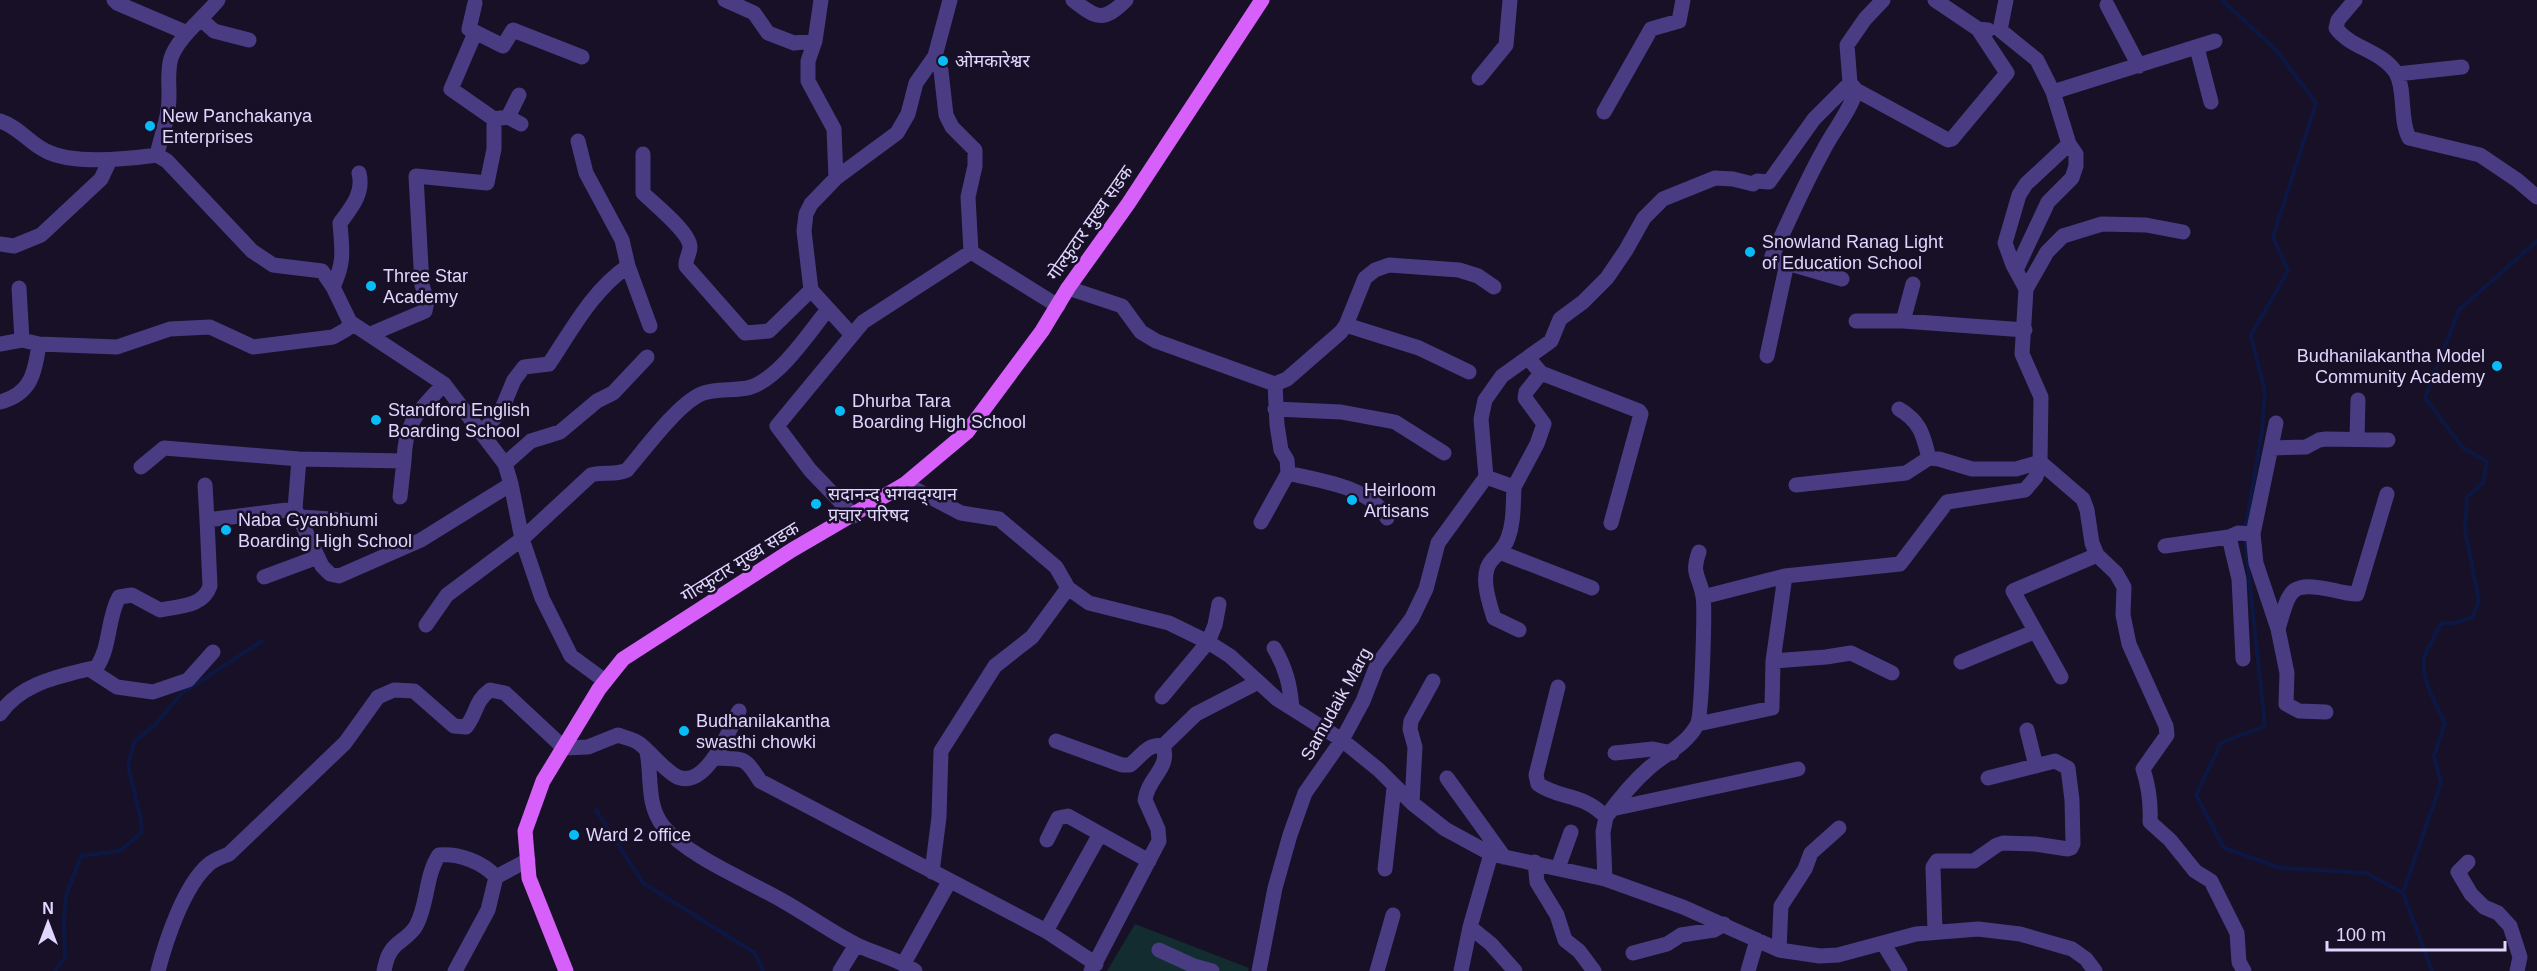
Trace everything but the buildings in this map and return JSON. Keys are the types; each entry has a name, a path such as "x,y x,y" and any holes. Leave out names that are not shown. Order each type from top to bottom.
{"main road":[{"name":"गोल्फुटार मुख्य सडक","path":"566,971 529,878 525,831 543,782 605,681 623,659 792,550 854,516 905,484 967,432 1042,331 1068,288 1128,204 1262,0"}],"street":[{"path":"114,0 187,33"},
{"path":"157,155 168,110 168,78 171,58 187,33 202,20 218,0"},
{"path":"725,0 754,13 768,33 794,43 814,41"},
{"path":"820,0 814,41 808,61 808,81 834,129 836,178"},
{"path":"852,335 811,290 804,231 806,214 819,194 836,178 897,133 908,114 916,82 935,56 950,0"},
{"path":"1073,0 1092,15 1101,17 1115,11 1126,0"},
{"path":"1479,78 1506,45 1510,0"},
{"path":"1604,112 1651,29 1658,25 1679,21 1683,0"},
{"path":"1842,279 1774,259 1772,256 1822,152 1842,117 1854,102 1847,45 1865,19 1883,0"},
{"path":"1853,86 1948,140 1952,139 2007,73 1978,29 1935,0"},
{"path":"2000,30 2006,0"},
{"path":"2355,0 2338,20 2336,28 2341,35 2380,59 2397,74 2404,128 2409,138 2481,155 2537,197"},
{"path":"474,1 469,29 475,33 503,46 513,30 582,57"},
{"path":"2107,4 2139,66"},
{"path":"202,20 214,31 249,40"},
{"path":"1978,29 2000,30 2037,60 2053,92 2069,144 2076,154 2076,166 2072,178 2048,202 2016,270"},
{"path":"475,33 451,89 508,120"},
{"path":"2053,92 2216,41"},
{"path":"2197,48 2211,102"},
{"path":"935,56 941,71 946,115 952,127 975,150 975,166 968,197 971,252"},
{"path":"2397,74 2462,67"},
{"path":"1514,488 1486,477 1481,419 1485,400 1502,376 1529,359 1551,341 1560,319 1583,302 1607,278 1644,218 1663,199 1715,178 1733,179 1753,184 1757,181 1769,182 1814,119 1853,86"},
{"path":"371,334 425,310 427,301 422,285 416,176 487,183 495,149 519,95"},
{"path":"0,121 13,125 47,152 60,156 110,160 157,155 167,161 252,251 273,265 322,271 333,287 350,322 444,384 505,464 522,539 542,598 571,656 605,681"},
{"path":"578,141 586,173 622,240 628,266 650,326"},
{"path":"2026,289 2005,243 2019,195 2038,172 2069,144"},
{"path":"643,154 643,193 688,238 690,249 686,266 745,333 769,331 811,290"},
{"path":"0,244 14,246 40,235 101,179 110,160"},
{"path":"333,287 342,269 340,223 355,204 362,184 359,173"},
{"path":"1703,597 1785,576 1900,564 1947,502 2025,490 2036,477 2040,462 2043,408 2041,397 2022,354 2026,289 2047,252 2063,236 2102,224 2146,225 2183,232"},
{"path":"971,252 1058,306"},
{"path":"854,516 810,470 777,426 863,322 971,252"},
{"path":"1767,356 1787,263"},
{"path":"1068,288 1122,306 1141,332 1156,341 1275,384 1287,379 1346,325 1365,278 1375,270 1389,265 1459,270 1478,276 1494,287"},
{"path":"481,433 501,411 514,380 524,368 549,364 583,311 611,278 628,266"},
{"path":"1903,321 1913,284"},
{"path":"19,288 22,340"},
{"path":"426,625 447,595 522,539 591,475 601,472 618,474 627,470 684,406 701,394 750,387 766,378 797,350 828,309"},
{"path":"1856,321 1903,321 2025,330"},
{"path":"0,344 22,340 39,344 117,347 186,326 210,327 253,346 333,336 347,329 350,322"},
{"path":"1346,325 1419,348 1469,372"},
{"path":"0,402 14,398 35,375 39,344"},
{"path":"505,464 531,441 560,432 597,401 613,393 647,357"},
{"path":"1529,359 1541,373 1639,411 1641,414 1611,523"},
{"path":"1519,630 1494,618 1488,599 1486,573 1491,561 1502,553 1513,522 1514,488 1537,444 1544,424 1526,398 1526,392 1541,373"},
{"path":"400,498 404,448 412,418 444,384"},
{"path":"1261,522 1288,473 1275,409 1275,384"},
{"path":"2357,439 2358,400"},
{"path":"1275,409 1341,412 1395,422 1444,453"},
{"path":"1899,409 1913,417 1923,433 1929,459"},
{"path":"2243,659 2239,579 2242,534 2271,448 2276,423"},
{"path":"2271,448 2306,447 2319,440 2388,440"},
{"path":"141,467 164,448 299,459 404,461"},
{"path":"299,459 298,513 322,566 330,574 339,576 421,540 511,484"},
{"path":"1796,485 1906,473 1929,459 1939,459 1972,469 2016,469 2040,462"},
{"path":"2040,462 2083,499 2092,543 2097,555 2116,573 2124,587 2123,615 2129,644 2166,726 2167,735 2143,769 2148,784 2150,822 2170,840 2195,871 2211,881 2237,933 2239,962 2244,971"},
{"path":"1288,473 1354,490 1378,508 1387,518"},
{"name":"Samudaik Marg","path":"1262,970 1275,888 1293,825 1305,793 1342,740 1363,701 1377,665 1412,618 1426,589 1438,543 1486,477"},
{"path":"905,484 961,513 999,519 1056,567 1068,588 1089,603 1169,623 1208,642 1230,656 1277,699 1342,740 1379,770 1394,788 1445,829 1497,855 1605,879 1683,907 1779,950 1820,956 1838,955 1935,931 1978,929 2045,939 2072,949 2086,959 2095,971"},
{"path":"0,714 8,702 45,680 97,667 106,653 113,609 119,597 132,596 160,610 198,602 206,596 210,586 205,485"},
{"path":"2278,629 2287,601 2296,589 2307,585 2357,594 2387,494"},
{"path":"207,520 298,513 347,520"},
{"path":"2165,546 2242,534"},
{"path":"2242,534 2256,563 2278,629 2287,673 2286,704 2299,711 2326,712"},
{"path":"1698,724 1701,695 1703,597 1694,568 1699,552"},
{"path":"1502,553 1592,588"},
{"path":"2061,677 2014,594 2016,588 2097,555"},
{"path":"264,577 318,557"},
{"path":"1605,879 1603,832 1609,813 1651,766 1672,753 1698,724 1772,708 1773,661 1785,576"},
{"path":"932,872 939,817 941,751 987,682 994,666 1032,637 1068,588"},
{"path":"1162,697 1208,642 1215,625 1219,604"},
{"path":"1961,662 2034,632"},
{"path":"1274,648 1284,665 1292,708"},
{"path":"88,669 117,687 153,692 188,680 213,652"},
{"path":"1773,661 1851,653 1892,673"},
{"path":"1412,803 1415,747 1410,729 1411,721 1432,681"},
{"path":"1163,746 1196,714 1258,682"},
{"path":"1557,687 1536,775 1538,784 1545,789 1585,800 1609,813 1798,769"},
{"path":"158,971 163,951 185,896 208,864 229,854 345,743 378,697 394,690 414,691 454,726 466,727 475,716 479,699 490,690 505,693 564,748 588,747 618,735 638,742 676,777 700,774 715,758 739,711"},
{"path":"2027,730 2036,766"},
{"path":"1056,741 1122,765 1130,765 1148,748 1155,745 1163,746"},
{"path":"715,758 750,763 760,781 1046,931 1094,968 1159,841 1158,829 1144,800 1149,782 1166,762 1163,746"},
{"path":"1615,753 1653,749 1672,753"},
{"path":"647,752 651,801 663,826 704,858 785,902 856,945 909,967 949,882"},
{"path":"1935,931 1934,867 1937,861 1974,861 1996,845 2003,843 2071,848 2073,844 2072,800 2068,768 2055,761 1988,778"},
{"path":"1447,778 1497,855"},
{"path":"1384,868 1394,788"},
{"path":"1047,840 1058,818 1063,816 1074,818 1149,861"},
{"path":"1779,950 1781,906 1805,869 1811,853 1839,828"},
{"path":"1558,868 1571,832"},
{"path":"1046,931 1100,834"},
{"path":"384,971 388,954 397,944 405,940 417,925 433,864 439,855 447,854 487,867 496,877"},
{"path":"1461,971 1470,927 1497,855"},
{"path":"455,971 488,909 496,877 528,860"},
{"path":"1535,862 1537,882 1557,915 1565,940 1579,951 1594,971"},
{"path":"2468,862 2458,872 2471,894 2484,907 2498,913 2510,926 2520,957 2517,971"},
{"path":"1377,971 1393,915"},
{"path":"1633,953 1666,944 1681,935 1714,930 1724,924"},
{"path":"1470,927 1491,944 1515,971"},
{"path":"1748,971 1757,940"},
{"path":"1883,943 1900,971"},
{"path":"840,971 856,945"},
{"path":"1159,950 1194,966 1212,971"}],"green space":[{"path":"1135,924 1249,968 1248,971 1107,971"}],"waterway":[{"path":"2222,0 2276,50 2316,103 2273,237 2288,271 2251,335 2265,392 2262,431 2245,531"},
{"path":"2432,971 2403,893 2441,783 2434,756 2445,723 2427,683 2424,658 2441,623 2455,623 2472,617 2479,601 2465,530 2467,497 2483,483 2487,462 2462,447 2425,398 2459,310 2537,241"},
{"path":"2245,538 2265,726 2221,743 2196,795 2224,848 2281,868 2366,873 2403,893"},
{"path":"55,971 65,958 66,896 81,856 120,851 142,832 128,766 134,742 155,725 181,694 262,641"},
{"path":"596,810 643,883 755,953 763,971"}],"place":[{"name":"ओमकारेश्वर","path":"943,61"},
{"name":"New Panchakanya Enterprises","path":"150,126"},
{"name":"Snowland Ranag Light of Education School","path":"1750,252"},
{"name":"Three Star Academy","path":"371,286"},
{"name":"Budhanilakantha Model Community Academy","path":"2497,366"},
{"name":"Dhurba Tara Boarding High School","path":"840,411"},
{"name":"Standford English Boarding School","path":"376,420"},
{"name":"Heirloom Artisans","path":"1352,500"},
{"name":"सदानन्द भगवद्ग्यान प्रचार परिषद","path":"816,504"},
{"name":"Naba Gyanbhumi Boarding High School","path":"226,530"},
{"name":"Budhanilakantha swasthi chowki","path":"684,731"},
{"name":"Ward 2 office","path":"574,835"}]}
